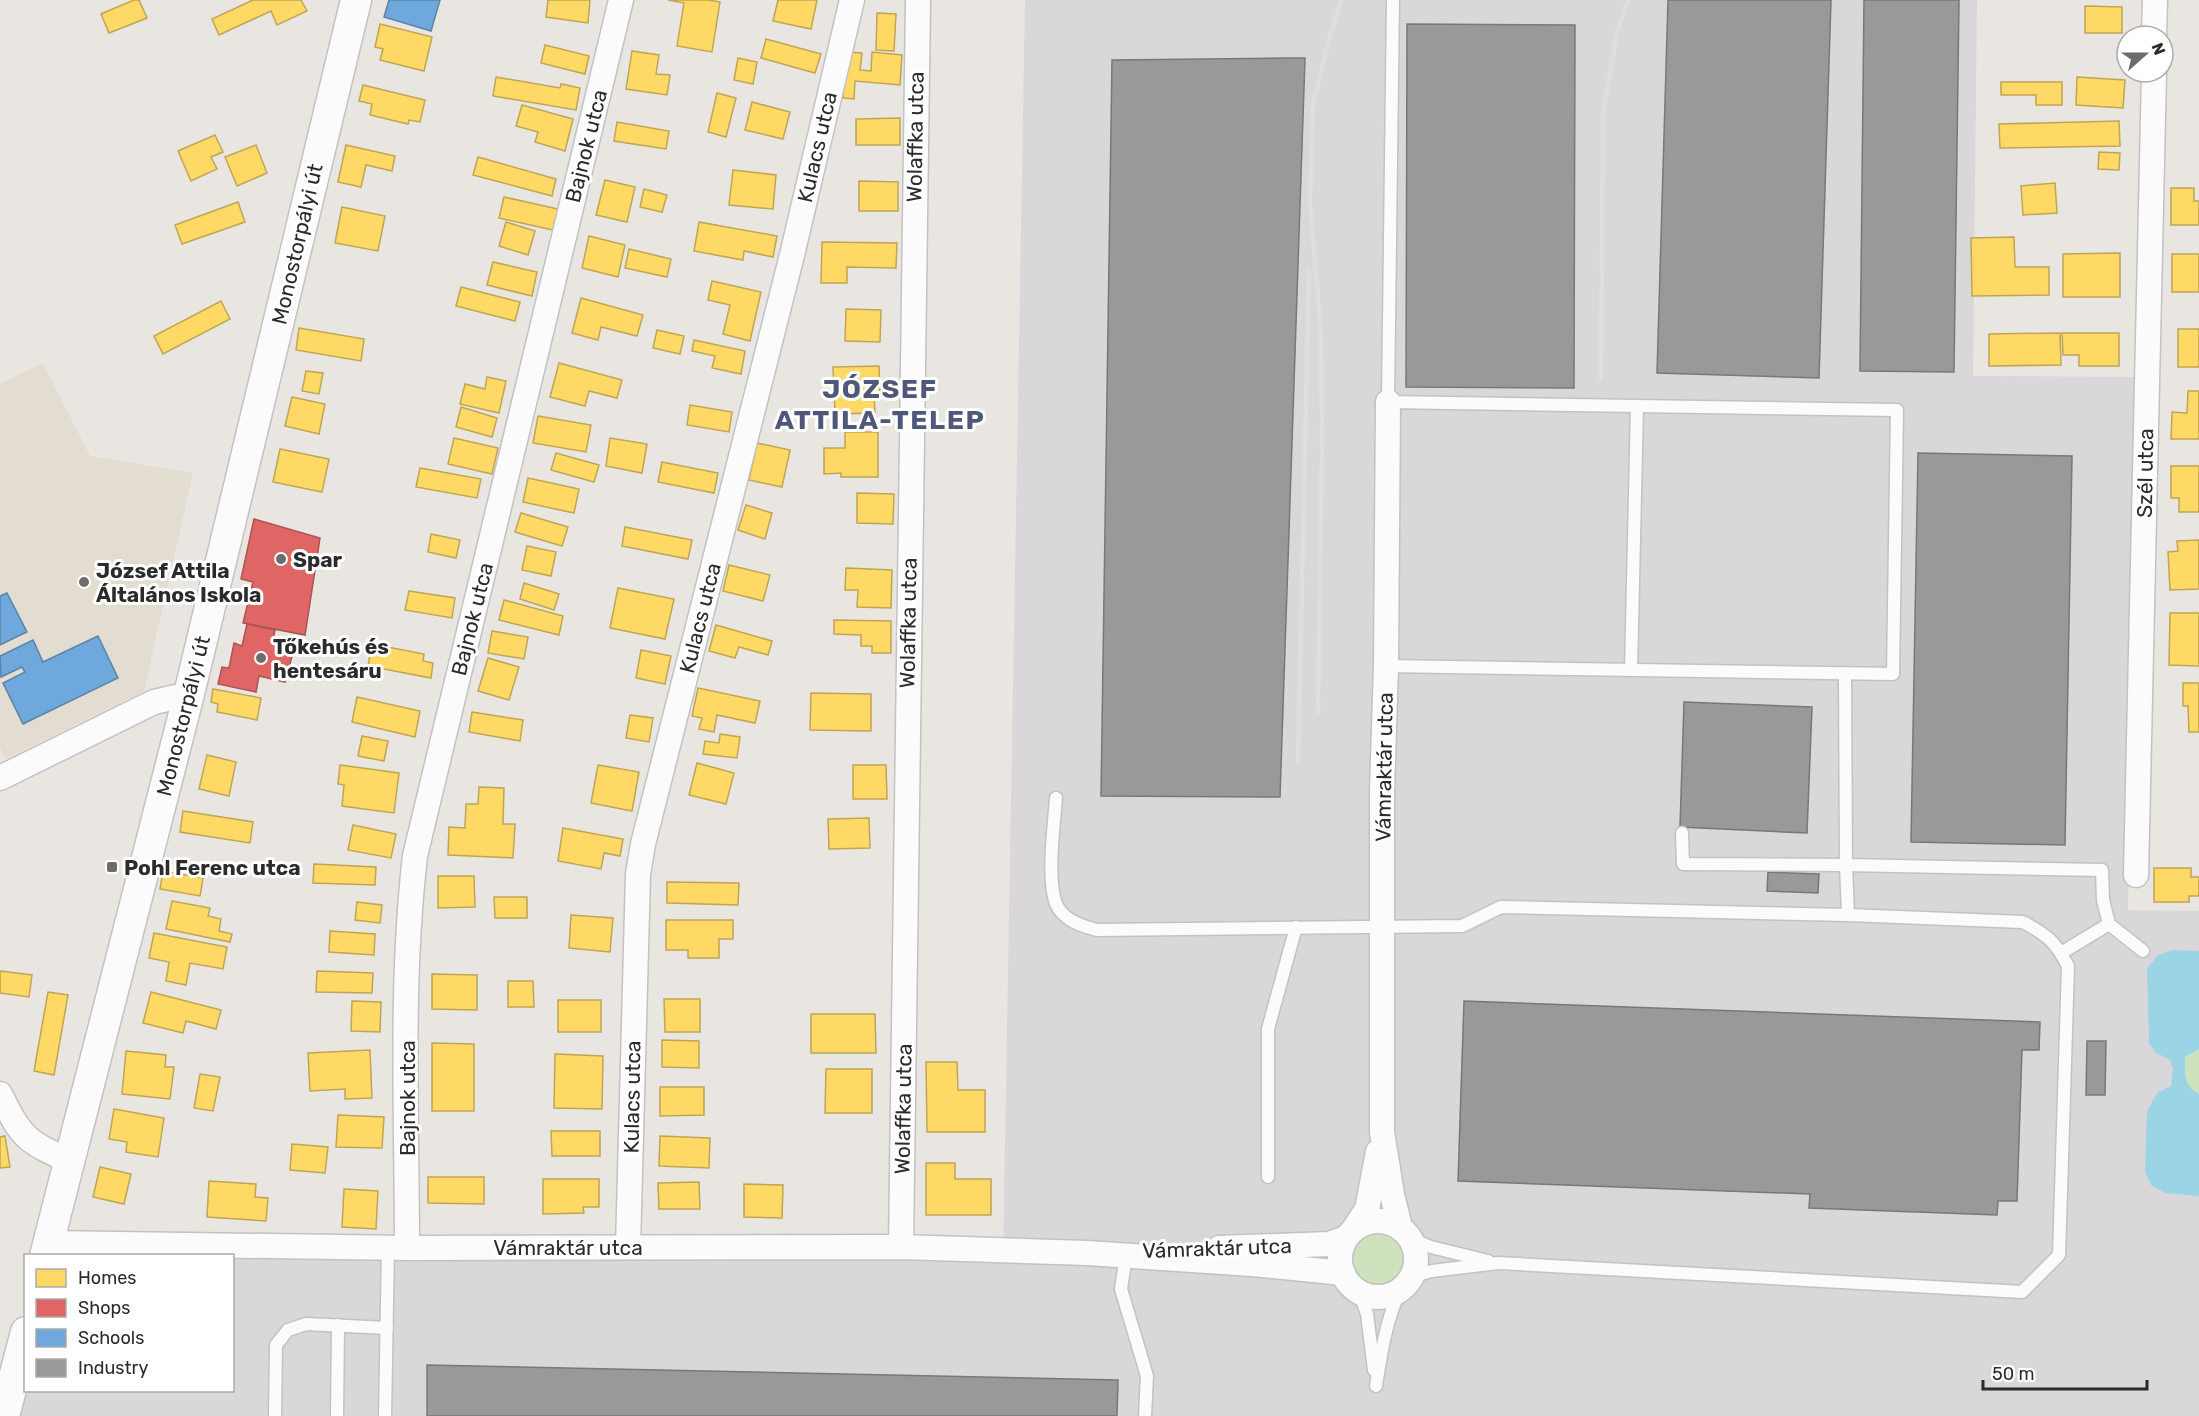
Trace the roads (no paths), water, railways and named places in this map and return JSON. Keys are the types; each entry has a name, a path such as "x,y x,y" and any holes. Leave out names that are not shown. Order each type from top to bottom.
{"street":[{"name":"Monostorpályi út","path":"46,1249 189,694 356,0"},
{"name":"Bajnok utca","path":"397,1248 409,908 415,856 621,0"},
{"name":"Kulacs utca","path":"628,1247 638,874 643,844 789,267 852,0"},
{"name":"Wolaffka utca","path":"901,1247 918,0"},
{"path":"2154,24 2155,0"},
{"name":"Szél utca","path":"2136,875 2154,84"},
{"name":"Vámraktár utca","path":"1388,402 1382,1132 1392,1194 1405,1233"},
{"path":"0,778 154,702 189,694"},
{"path":"0,1094 15,1126 27,1139 37,1147 70,1161"},
{"name":"Vámraktár utca","path":"1088,1253 1329,1244 1350,1233 1367,1209 1382,1132"},
{"path":"1385,1221 1405,1233 1416,1251 1416,1263 1406,1283 1383,1297 1359,1292 1350,1284 1343,1273 1340,1262 1341,1249 1350,1233 1369,1222 1385,1221"},
{"name":"Vámraktár utca","path":"46,1249 901,1247 1088,1253 1252,1264 1343,1273"},
{"path":"4,1416 24,1340"}],"lane":[{"path":"1386,666 1893,674 1897,410 1388,402 1393,0"},
{"path":"1631,669 1637,406"},
{"path":"1845,673 1848,915"},
{"path":"1056,798 1052,883 1058,908 1075,923 1097,930 1462,926 1501,907 1848,915 2023,922 2047,935 2068,966 2059,1255 2022,1292 1498,1263 1432,1271 1406,1283 1392,1308 1376,1386 1367,1314 1359,1292"},
{"path":"1682,833 1683,864 2102,870 2103,900 2109,924 2144,951"},
{"path":"2061,953 2109,924"},
{"path":"1268,1177 1268,1029 1296,927"},
{"path":"1405,1233 1431,1247 1498,1263"},
{"path":"385,1416 387,1328 397,1248"},
{"path":"1126,1256 1121,1289 1147,1376 1145,1416"},
{"path":"274,1416 276,1346 280,1337 296,1326 306,1324 387,1328"},
{"path":"337,1416 339,1325"}],"water":[{"path":"2172,950 2199,951 2199,1049 2185,1057 2185,1068 2190,1087 2199,1094 2199,1196 2165,1193 2151,1185 2145,1172 2147,1111 2157,1093 2171,1086 2173,1068 2169,1059 2156,1053 2149,1043 2147,969 2157,956"}],"railway":[{"path":"1318,712 1322,442 1321,333 1310,202 1313,105 1341,0"},
{"path":"1601,380 1603,114 1617,32 1628,0"},
{"path":"1298,762 1309,270"}],"place":[{"name":"Spar","path":"281,559"},
{"name":"József Attila Általános Iskola","path":"84,582"},
{"name":"Tőkehús és hentesáru","path":"261,658"},
{"name":"Pohl Ferenc utca","path":"112,867"}],"district":[{"name":"JÓZSEF ATTILA-TELEP","path":"880,404"}]}
